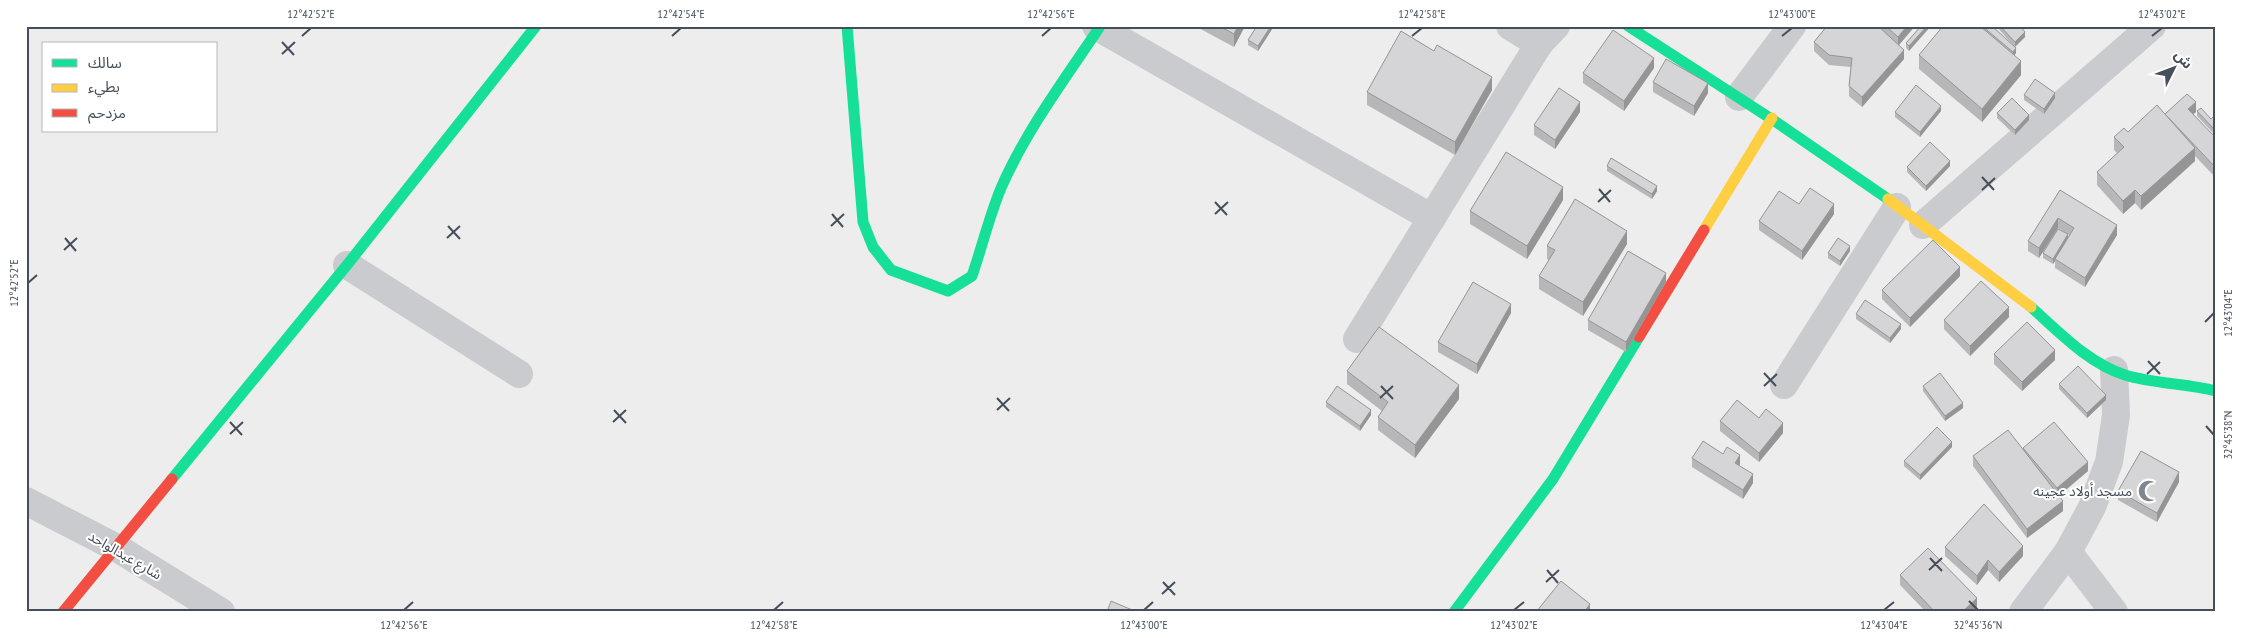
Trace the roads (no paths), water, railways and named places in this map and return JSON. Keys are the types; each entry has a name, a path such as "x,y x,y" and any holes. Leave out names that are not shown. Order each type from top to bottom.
{"street":[{"path":"63,612 347,265 536,26"},
{"path":"847,26 863,222 874,247 891,270 948,291 972,276 1001,190 1021,148 1098,27 1432,218"},
{"path":"1358,339 1547,35 1510,26"},
{"path":"1628,26 1772,118 1923,225 2020,298 2094,360 2133,377 2198,385 2216,391"},
{"path":"1739,98 1792,26"},
{"path":"1923,225 2152,26"},
{"path":"1454,612 1553,479 1772,118"},
{"path":"1784,385 1897,207"},
{"path":"347,265 519,374"},
{"path":"2022,612 2068,552 2092,507 2108,462 2116,415 2114,370"},
{"name":"شارع عبدالواحد","path":"26,501 117,548 221,612"},
{"path":"2068,552 2114,612"}],"place":[{"name":"مسجد أولاد عجينه","path":"2149,491"}]}
